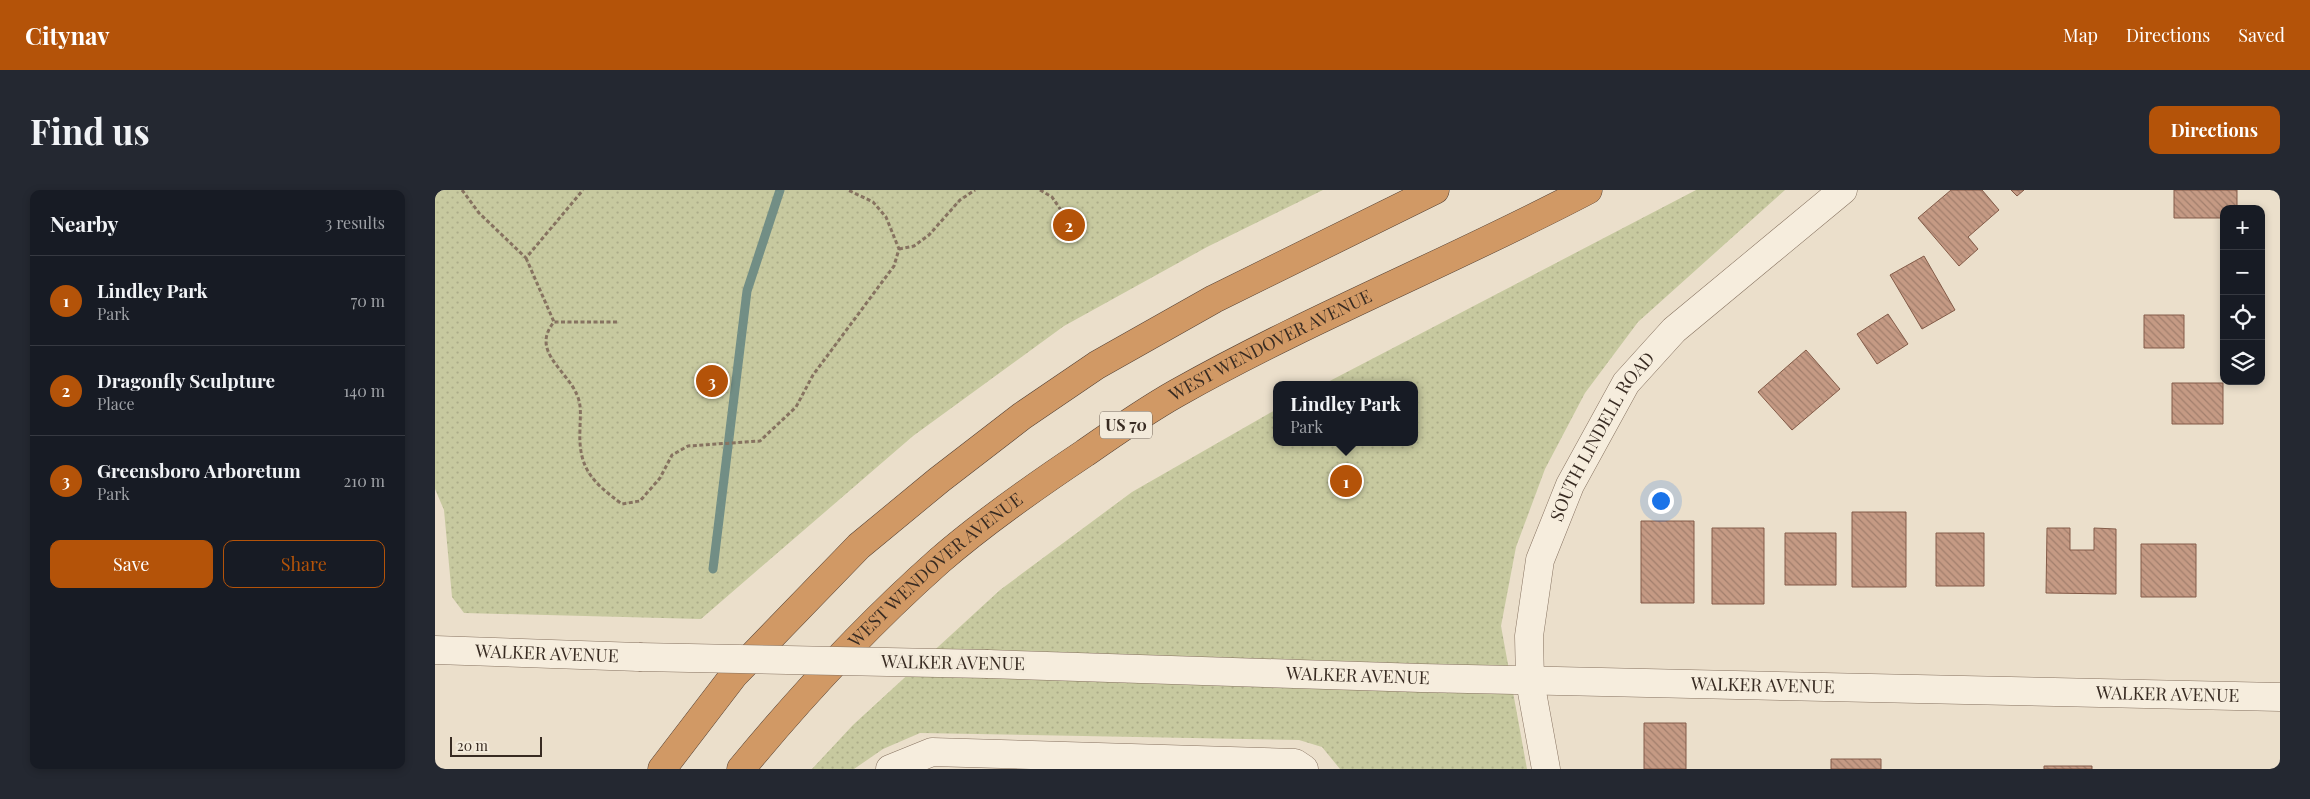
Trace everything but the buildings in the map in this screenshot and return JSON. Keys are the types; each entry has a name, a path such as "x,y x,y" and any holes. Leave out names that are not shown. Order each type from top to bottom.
{"highway":[{"path":"662,769 734,675 859,546 939,480 1022,416 1097,365 1214,299 1435,190"},
{"name":"WEST WENDOVER AVENUE","path":"741,769 793,706 860,636 939,561 1014,501 1183,390 1257,350 1509,231 1588,190"}],"street":[{"name":"SOUTH LINDELL ROAD","path":"1546,769 1531,681 1529,636 1541,560 1570,485 1626,383 1674,330 1843,190"},
{"name":"WALKER AVENUE","path":"435,650 639,657 988,664 1531,681 2280,697"},
{"path":"890,769 932,752 1295,763 1304,769"}],"path":[{"path":"462,190 479,213 526,258 554,322"},
{"path":"526,258 583,190"},
{"path":"617,322 554,322 548,329 545,344 550,356 576,392 581,405 579,449 584,464 599,487 622,504 640,501 660,478 672,455 688,446 760,441 796,408 813,374 894,266 899,250 886,216 873,202 847,190"},
{"path":"899,250 914,246 929,235 960,200 975,190"},
{"path":"1040,190 1052,198 1067,219"}],"green space":[{"path":"435,190 1323,190 1207,247 1064,326 913,436 701,619 464,613 452,597 444,510 435,489"},
{"path":"1696,190 1785,190 1638,322 1585,393 1545,469 1516,547 1501,626 1527,769 1340,769 1322,747 1299,740 920,733 883,749 854,769 812,769 853,725 1000,590 1132,492 1273,411 1273,446 1418,446 1418,381 1330,381"}],"waterway":[{"path":"713,569 747,291 780,190"}],"place":[{"name":"Dragonfly Sculpture","path":"1069,225"},
{"name":"Greensboro Arboretum","path":"712,381"},
{"name":"Lindley Park","path":"1346,481"}]}
